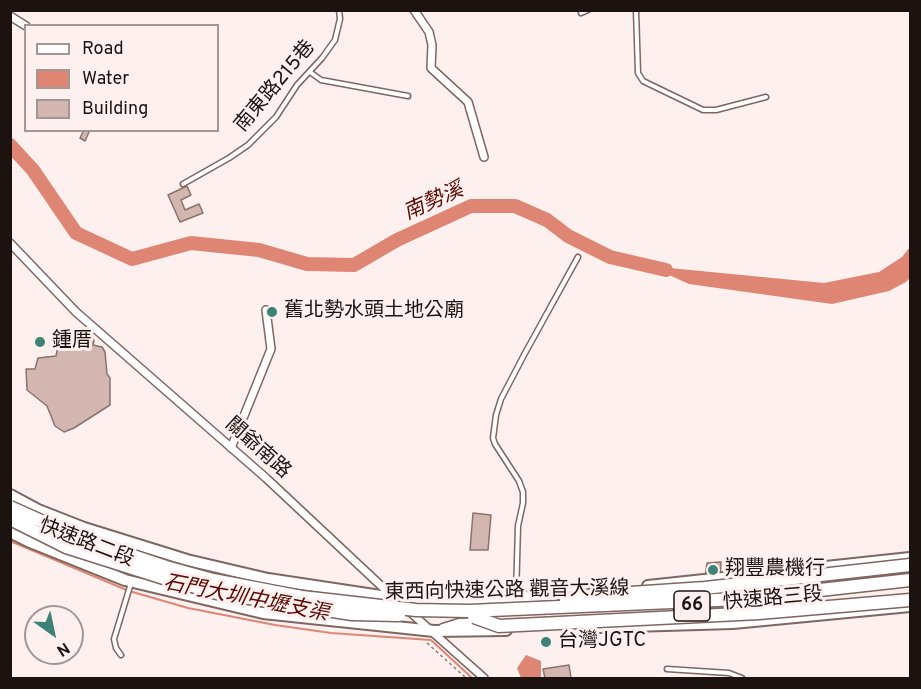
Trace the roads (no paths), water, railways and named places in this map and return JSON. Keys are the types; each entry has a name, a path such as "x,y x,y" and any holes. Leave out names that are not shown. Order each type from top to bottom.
{"highway":[{"name":"東西向快速公路 觀音大溪線","path":"10,507 106,547 213,580 302,597 416,610 515,612 586,596 705,588 910,568"},
{"name":"東西向快速公路 觀音大溪線","path":"10,519 66,547 217,593 352,614 474,617 736,605 910,589"},
{"path":"474,617 499,626 759,614 910,600"}],"main road":[{"name":"快速路二段","path":"10,495 38,510 84,528 187,560 268,579 394,598"},
{"name":"快速路二段","path":"10,532 132,582 263,613 434,631"},
{"name":"快速路三段","path":"434,631 515,612 671,584 729,577 910,568"},
{"name":"快速路三段","path":"394,598 488,599 515,612 733,623 910,606"}],"street":[{"path":"414,10 429,32 432,45 431,68 468,102 484,157"},
{"path":"10,16 24,25"},
{"name":"關爺南路","path":"10,243 76,312 231,448 484,678"},
{"path":"231,448 271,349 266,310"},
{"path":"910,568 910,589"},
{"name":"快速路三段","path":"515,612 731,593 910,568"},
{"path":"729,577 733,623"},
{"name":"快速路三段","path":"515,612 732,610 910,595"}],"lane":[{"name":"南東路215巷","path":"183,184 248,145 276,117 297,85 335,39 340,19 339,10"},
{"path":"581,13 588,10"},
{"path":"636,10 638,73 644,81 703,110 716,110 766,97"},
{"path":"310,72 321,80 408,96"},
{"path":"515,612 518,526 524,503 523,492 519,481 495,444 493,438 496,415 501,399 578,257"},
{"path":"122,655 116,648 114,639 132,582"},
{"path":"667,669 729,673 741,678"}],"water":[{"path":"910,247 910,278 906,282 889,291 832,304 689,284 649,266 824,283 879,272 902,257"},
{"path":"526,655 541,661 541,678 521,678 517,668"}],"waterway":[{"name":"南勢溪","path":"10,145 33,170 76,233 132,259 191,243 259,250 307,264 354,265 397,240 471,206 515,206 547,220 568,236 610,257 666,270"},
{"name":"石門大圳中壢支渠","path":"10,541 129,591 188,608 331,633 431,640 472,678"}],"place":[{"name":"舊北勢水頭土地公廟","path":"272,312"},
{"name":"鍾厝","path":"40,342"},
{"name":"翔豐農機行","path":"713,570"},
{"name":"台灣JGTC","path":"546,642"}]}
